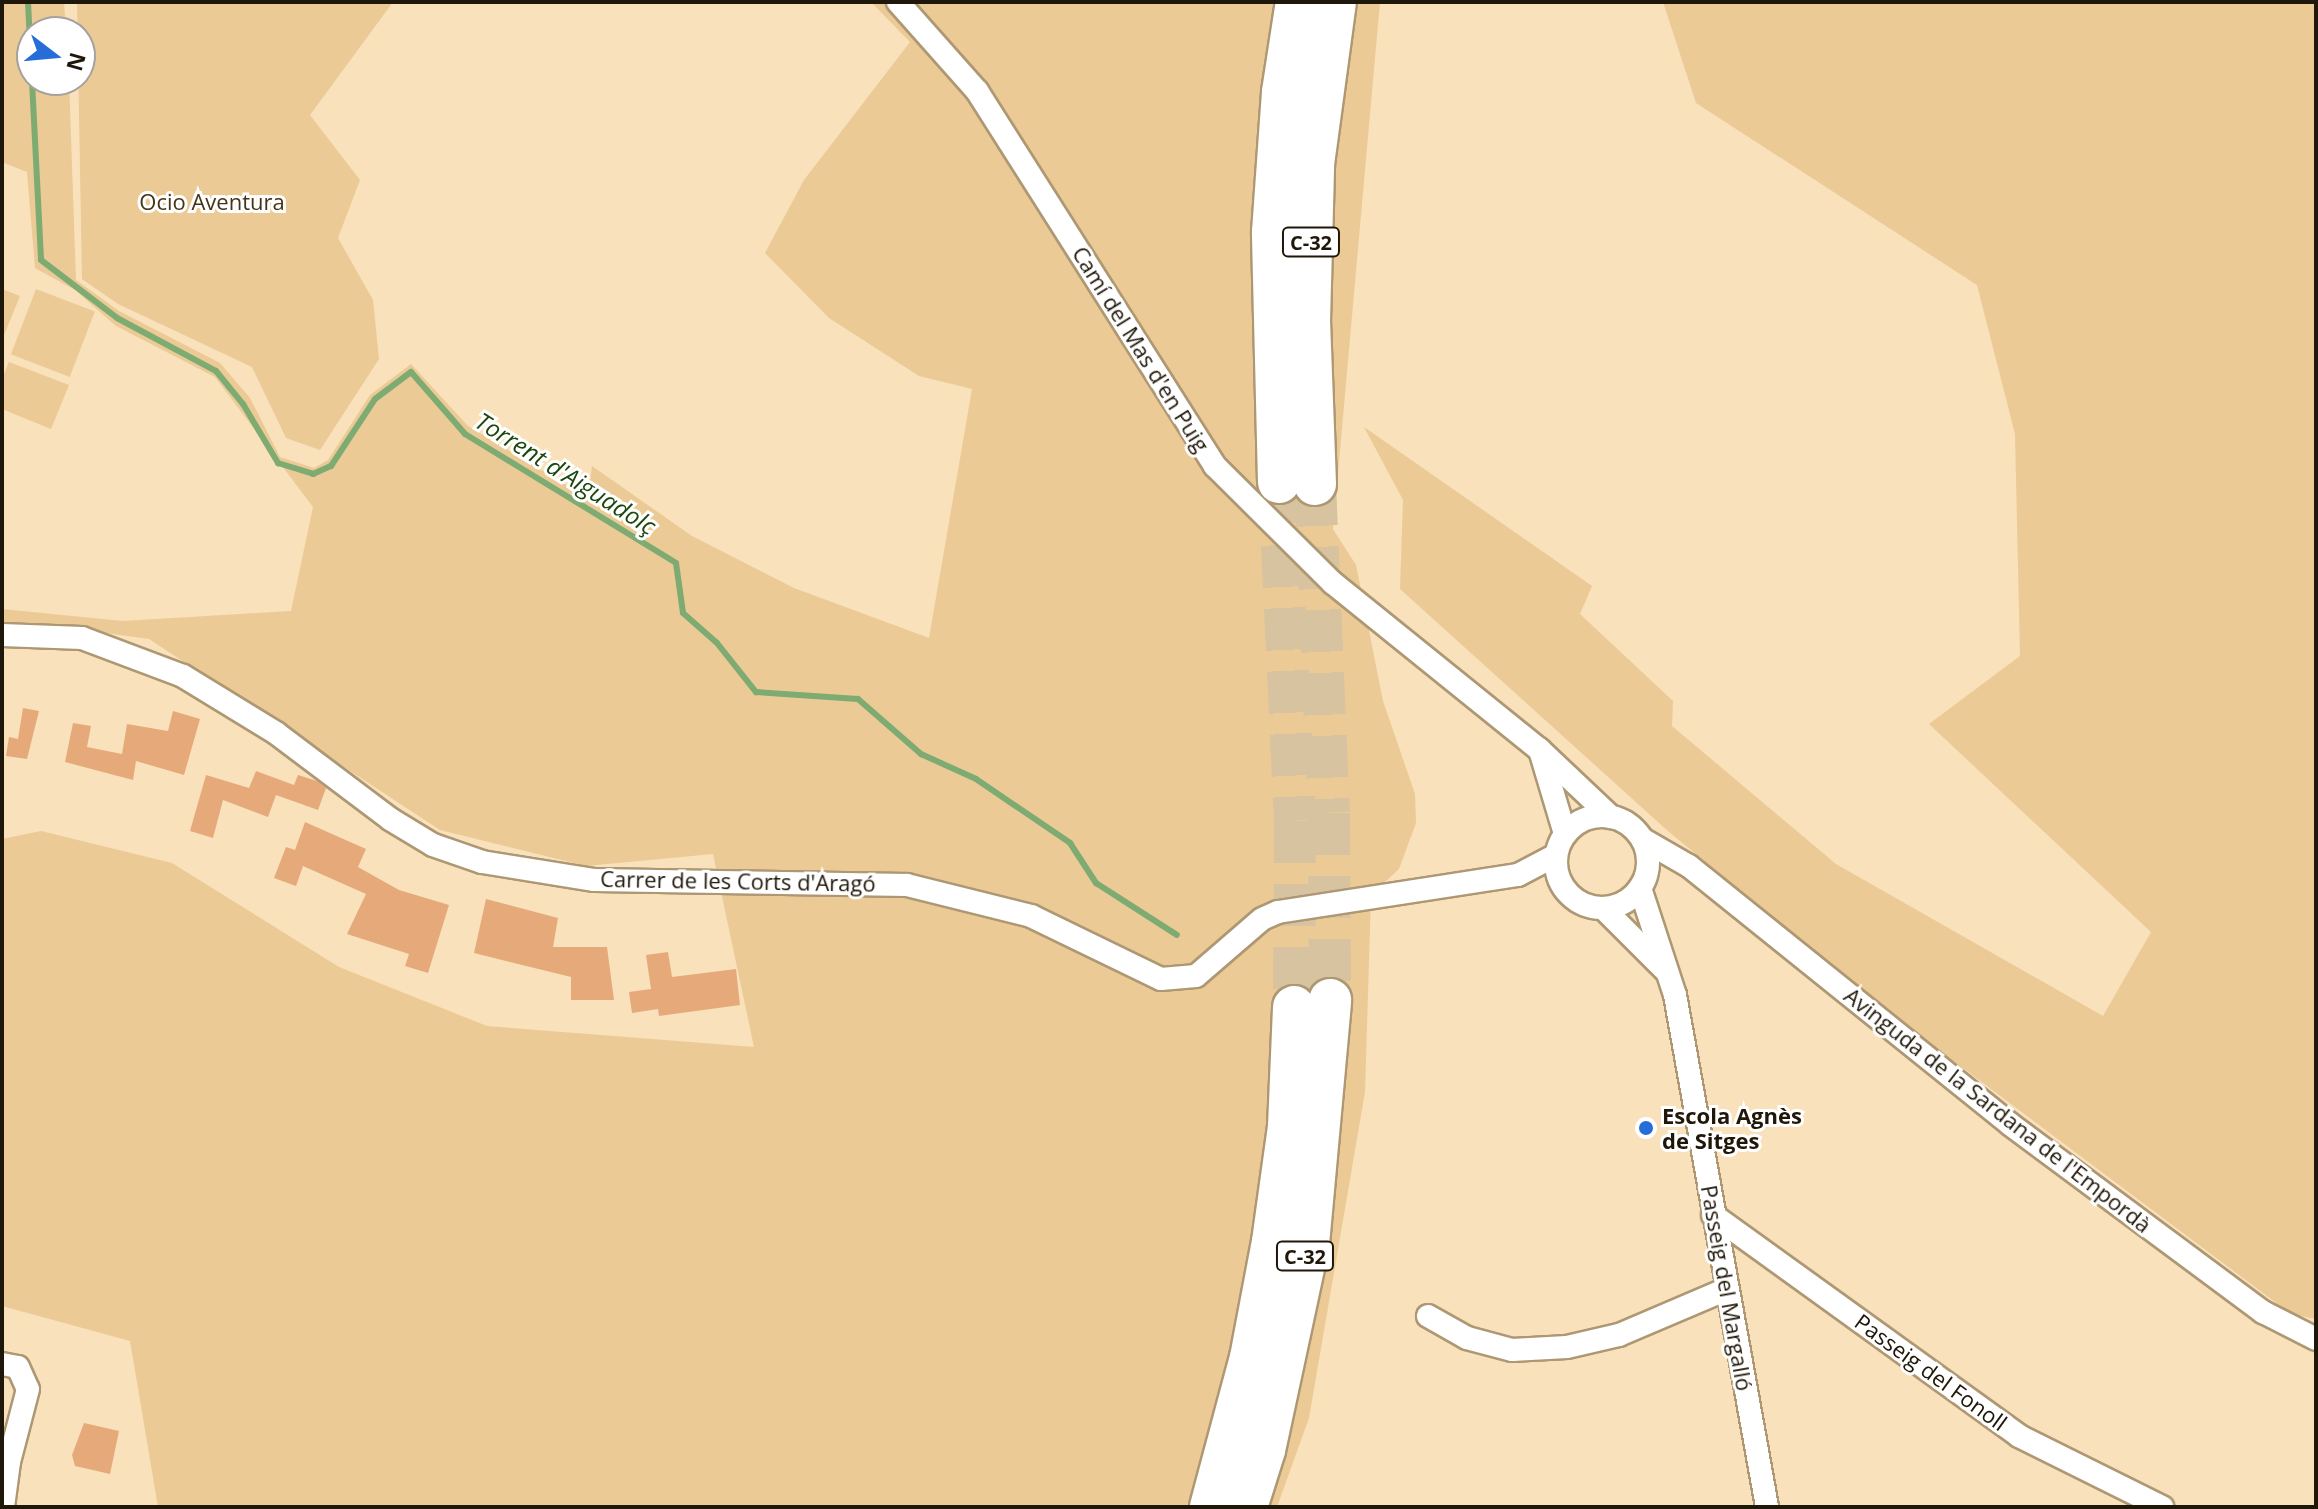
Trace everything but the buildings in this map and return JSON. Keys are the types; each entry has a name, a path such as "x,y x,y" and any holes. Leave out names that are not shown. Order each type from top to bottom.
{"highway":[{"name":"C-32","path":"1297,2 1283,92 1273,232 1297,483 1309,322 1313,164 1335,2"},
{"name":"C-32","path":"1211,1507 1251,1358 1312,1004 1308,1244 1274,1407 1246,1507"}],"street":[{"name":"Camí del Mas d'en Puig","path":"898,2 977,91 1215,466 1333,583 1539,749 1611,817"},
{"name":"Carrer de les Corts d'Aragó","path":"2,635 82,638 183,676 276,733 390,819 433,845 482,862 595,880 907,885 1031,916 1146,975 1176,981 1211,967 1262,919 1518,875"},
{"path":"1539,749 1565,834"},
{"path":"1561,884 1556,855 1565,834 1586,819 1611,817 1629,825 1642,839 1644,880"},
{"name":"Avinguda de la Sardana de l'Empordà","path":"1642,839 1689,866 2011,1125 2263,1312 2316,1339"},
{"path":"1518,875 1556,855"},
{"path":"1518,875 1561,884 1581,904 1604,909 1626,902 1644,880 1689,866"},
{"name":"Passeig del Margalló","path":"1644,880 1669,975 1767,1507"},
{"path":"1604,909 1669,975"},
{"name":"Passeig del Fonoll","path":"1713,1215 2019,1436 2162,1507"},
{"path":"1428,1316 1467,1338 1512,1350 1567,1347 1619,1335 1727,1289"},
{"path":"2,1364 18,1367 25,1376 28,1389 3,1507"}],"green space":[{"path":"2,2 64,2 65,16 16,16 16,96 70,96 76,280 119,311 220,363 250,398 280,457 314,468 328,460 370,395 411,364 468,426 588,498 592,466 692,536 794,588 929,638 972,389 919,376 829,318 765,253 804,180 910,42 871,2 1380,2 1333,529 1356,565 1383,701 1415,794 1416,823 1399,869 1371,895 1365,1092 1309,1418 1277,1507 158,1507 130,1341 2,1306 2,839 41,831 172,863 339,967 487,1026 754,1047 713,854 586,866 440,830 149,639 70,628 2,628 2,609 123,621 291,611 313,507 215,377 116,326 75,290 35,268 27,172 2,162"},
{"name":"Ocio Aventura","path":"77,2 393,2 310,115 360,180 338,238 373,300 379,359 320,450 286,438 252,367 118,304 82,279 79,96 96,96 96,16 77,16"},
{"path":"1663,2 2316,2 2316,1319 2291,1314 1915,1032 1669,832 1400,589 1403,500 1364,427 1592,586 1580,614 1673,701 1672,726 1836,864 2103,1016 2151,932 1929,724 2020,656 2015,434 1977,285 1696,103"},
{"path":"2,289 20,296 2,340"},
{"path":"36,289 95,312 70,377 11,354"},
{"path":"9,362 69,385 51,429 2,409 2,379"}],"waterway":[{"name":"Torrent d'Aiguadolç","path":"28,2 41,260 117,318 216,371 243,404 278,463 313,474 331,466 375,399 411,372 465,434 676,563 683,613 717,643 756,692 858,699 921,754 976,779 1070,843 1096,883 1177,935"}],"tunnel":[{"path":"1279,482 1295,821 1294,1007"},
{"path":"1315,484 1329,813 1330,1000"}],"place":[{"name":"Escola Agnès de Sitges","path":"1646,1128"}]}
